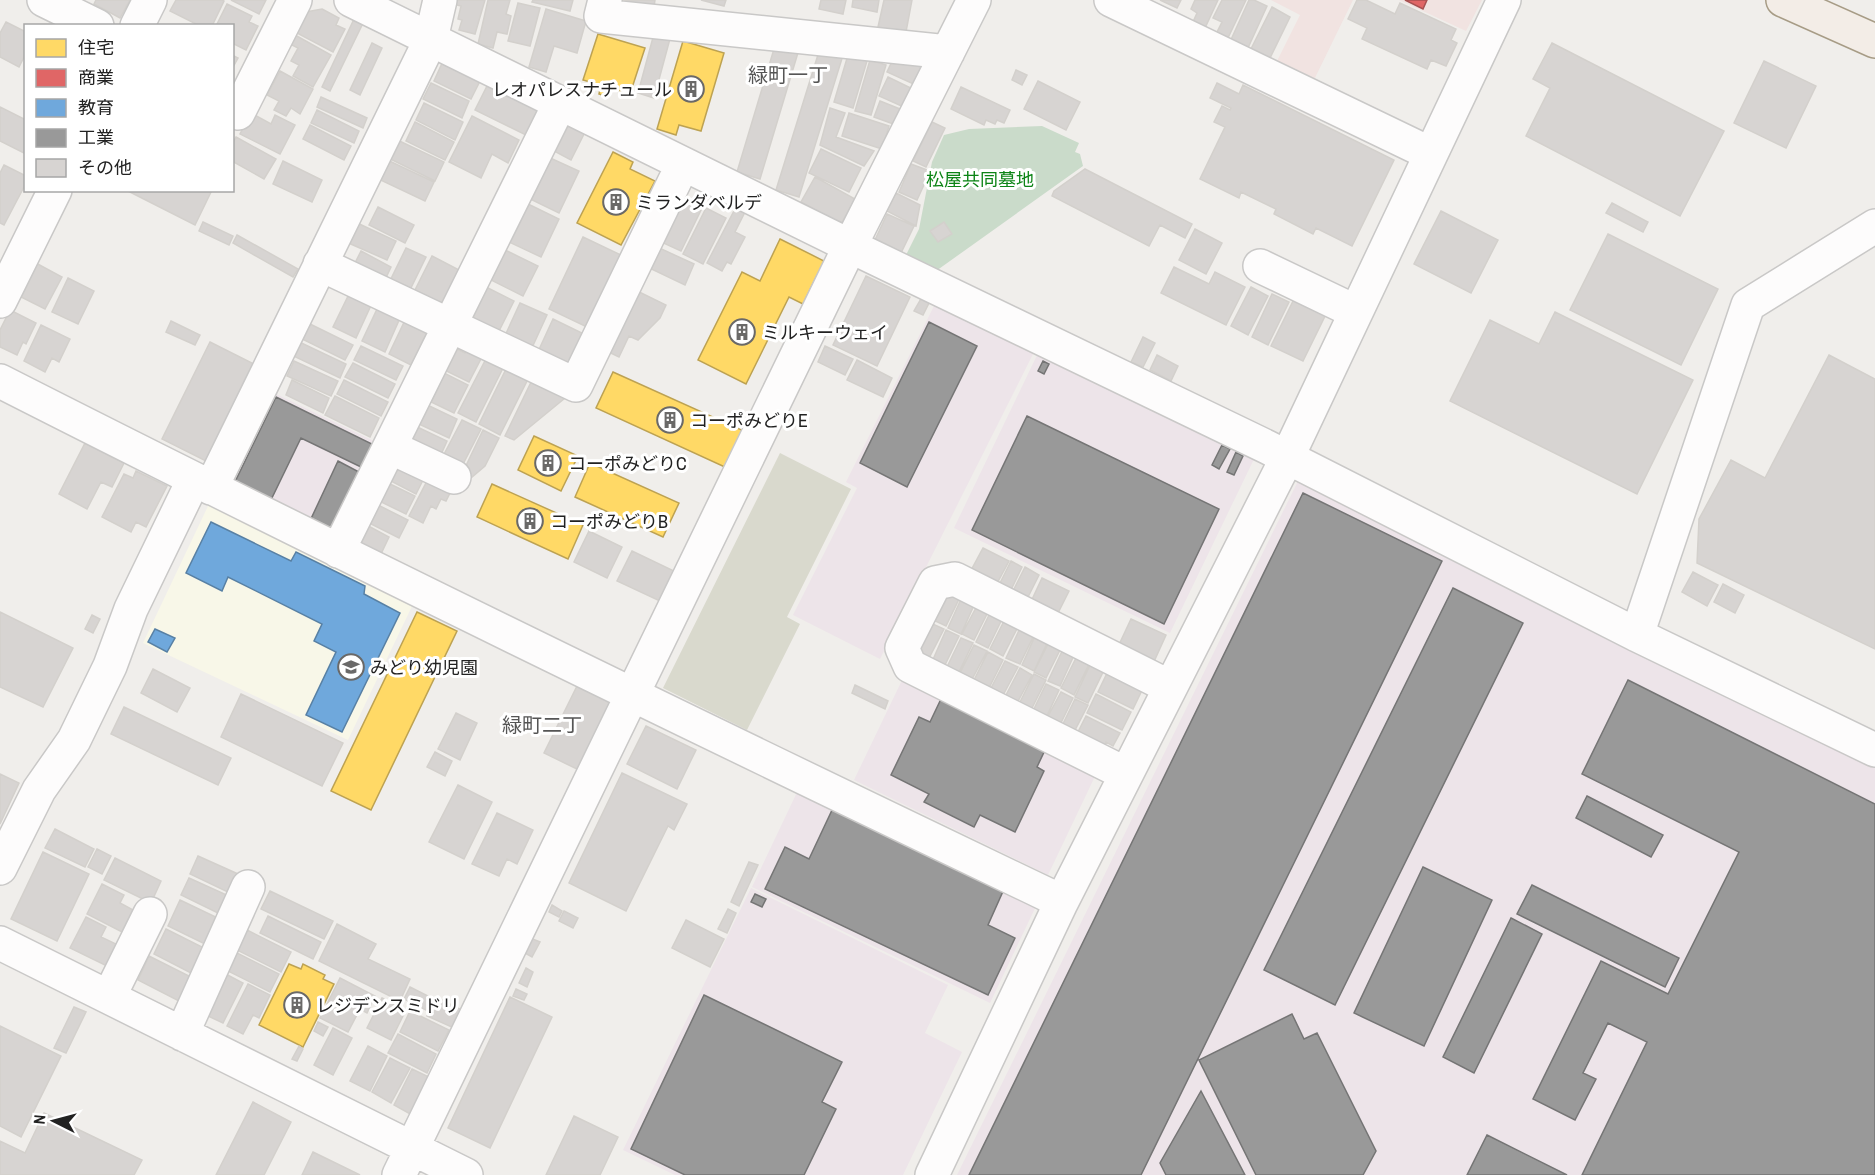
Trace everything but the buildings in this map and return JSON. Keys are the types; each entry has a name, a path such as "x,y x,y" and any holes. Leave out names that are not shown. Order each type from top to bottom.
{"main road":[{"path":"1783,0 1875,41"}],"street":[{"path":"44,0 94,24"},
{"path":"138,24 150,0"},
{"path":"238,113 296,0"},
{"path":"351,0 1287,458 1637,635 1875,750"},
{"path":"0,868 39,790 74,740 110,666 131,609 202,484 320,264 431,39 440,0"},
{"path":"605,0 601,16 948,52"},
{"path":"405,1162 850,246 974,0"},
{"path":"1111,0 1431,154"},
{"path":"932,1175 1061,903 1287,458 1504,0"},
{"path":"338,551 560,103"},
{"path":"320,264 576,385 683,164"},
{"path":"0,301 54,192"},
{"path":"1637,635 1748,305 1875,226"},
{"path":"1260,266 1356,312"},
{"path":"0,381 202,484 632,696 1061,903"},
{"path":"390,447 454,477"},
{"path":"1126,774 910,666 902,648 907,638 935,583 955,579 1170,687"},
{"path":"182,1034 248,887"},
{"path":"109,998 150,914"},
{"path":"0,943 182,1034 405,1162 466,1175"}],"shaded area":[{"path":"1271,0 1353,0 1312,84 1275,65 1300,15"},
{"path":"1399,0 1482,0 1466,31"},
{"path":"936,302 1034,352 880,659 793,615 857,488 846,482"},
{"path":"1039,351 1255,457 1170,633 954,528"},
{"path":"268,390 378,443 333,537 223,484"},
{"path":"780,453 851,489 787,617 800,624 747,730 663,688"},
{"path":"1299,479 1875,763 1875,1175 957,1175"},
{"path":"209,504 414,602 348,740 143,643"},
{"path":"904,676 1098,770 1048,875 854,780"},
{"path":"799,788 1037,904 990,1003 752,887"},
{"path":"751,888 948,985 925,1033 962,1052 903,1175 675,1175 623,1150"}],"green space":[{"name":"松屋共同墓地","path":"1042,126 1079,143 1075,152 1080,154 1083,166 936,271 906,255 919,229 932,162 944,135 969,129"}],"place":[{"name":"レオパレスナチュール","path":"691,89"},
{"name":"ミランダベルデ","path":"616,202"},
{"name":"ミルキーウェイ","path":"742,332"},
{"name":"コーポみどりE","path":"670,420"},
{"name":"コーポみどりC","path":"548,463"},
{"name":"コーポみどりB","path":"530,521"},
{"name":"みどり幼児園","path":"351,667"},
{"name":"レジデンスミドリ","path":"297,1005"}],"district":[{"name":"緑町一丁","path":"788,74"},
{"name":"緑町二丁","path":"542,724"}]}
